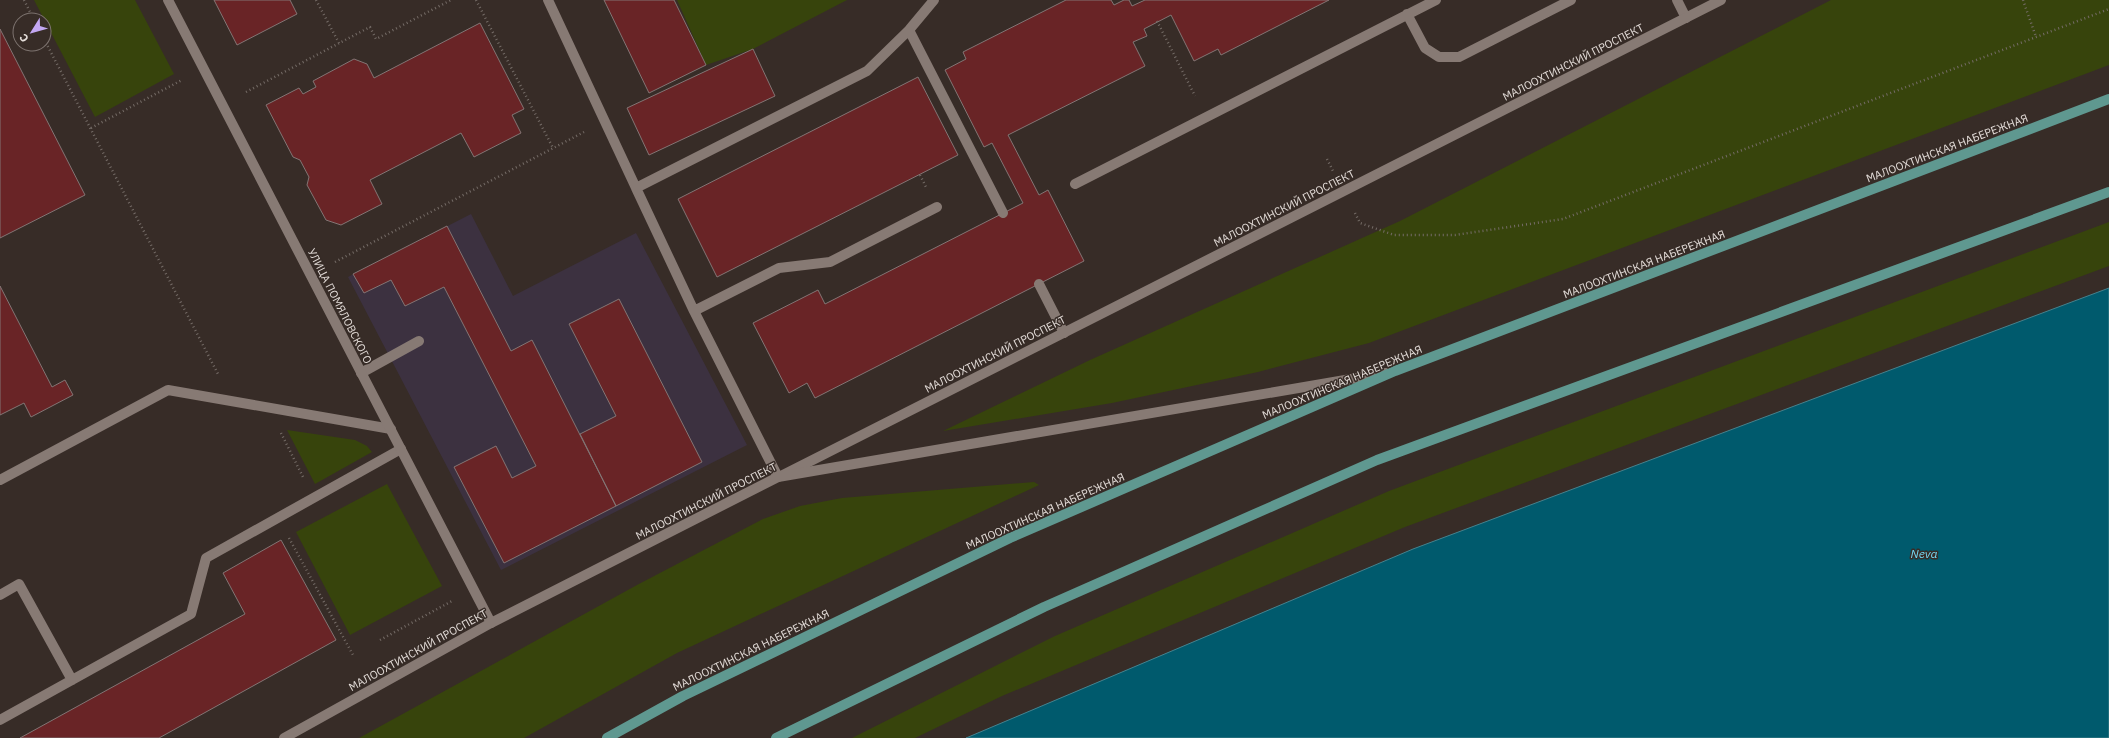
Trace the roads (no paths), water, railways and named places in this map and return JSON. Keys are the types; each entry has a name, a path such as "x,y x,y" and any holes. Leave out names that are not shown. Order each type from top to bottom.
{"main road":[{"name":"МАЛООХТИНСКАЯ НАБЕРЕЖНАЯ","path":"607,738 683,696 1010,538 1396,371 2109,99"},
{"path":"776,738 1044,607 1377,460 2109,192"}],"street":[{"name":"УЛИЦА ПОМЯЛОВСКОГО","path":"168,0 491,623"},
{"path":"548,0 694,311 778,478 1396,371"},
{"path":"636,188 867,71 909,30 934,0"},
{"path":"1075,184 1436,0"},
{"path":"1407,14 1424,48 1439,57 1458,57 1571,0"},
{"path":"1678,0 1686,18"},
{"name":"МАЛООХТИНСКИЙ ПРОСПЕКТ","path":"284,738 491,623 1722,0"},
{"path":"909,30 1003,213"},
{"path":"694,311 779,268 830,262 937,208"},
{"path":"1039,284 1064,333"},
{"path":"361,372 419,341"},
{"path":"0,480 168,390 391,429"},
{"path":"0,720 191,614 206,558 401,449"},
{"path":"0,595 19,584 72,680"}],"water":[{"name":"Neva","path":"2109,288 2109,738 966,738 1413,549"}]}
